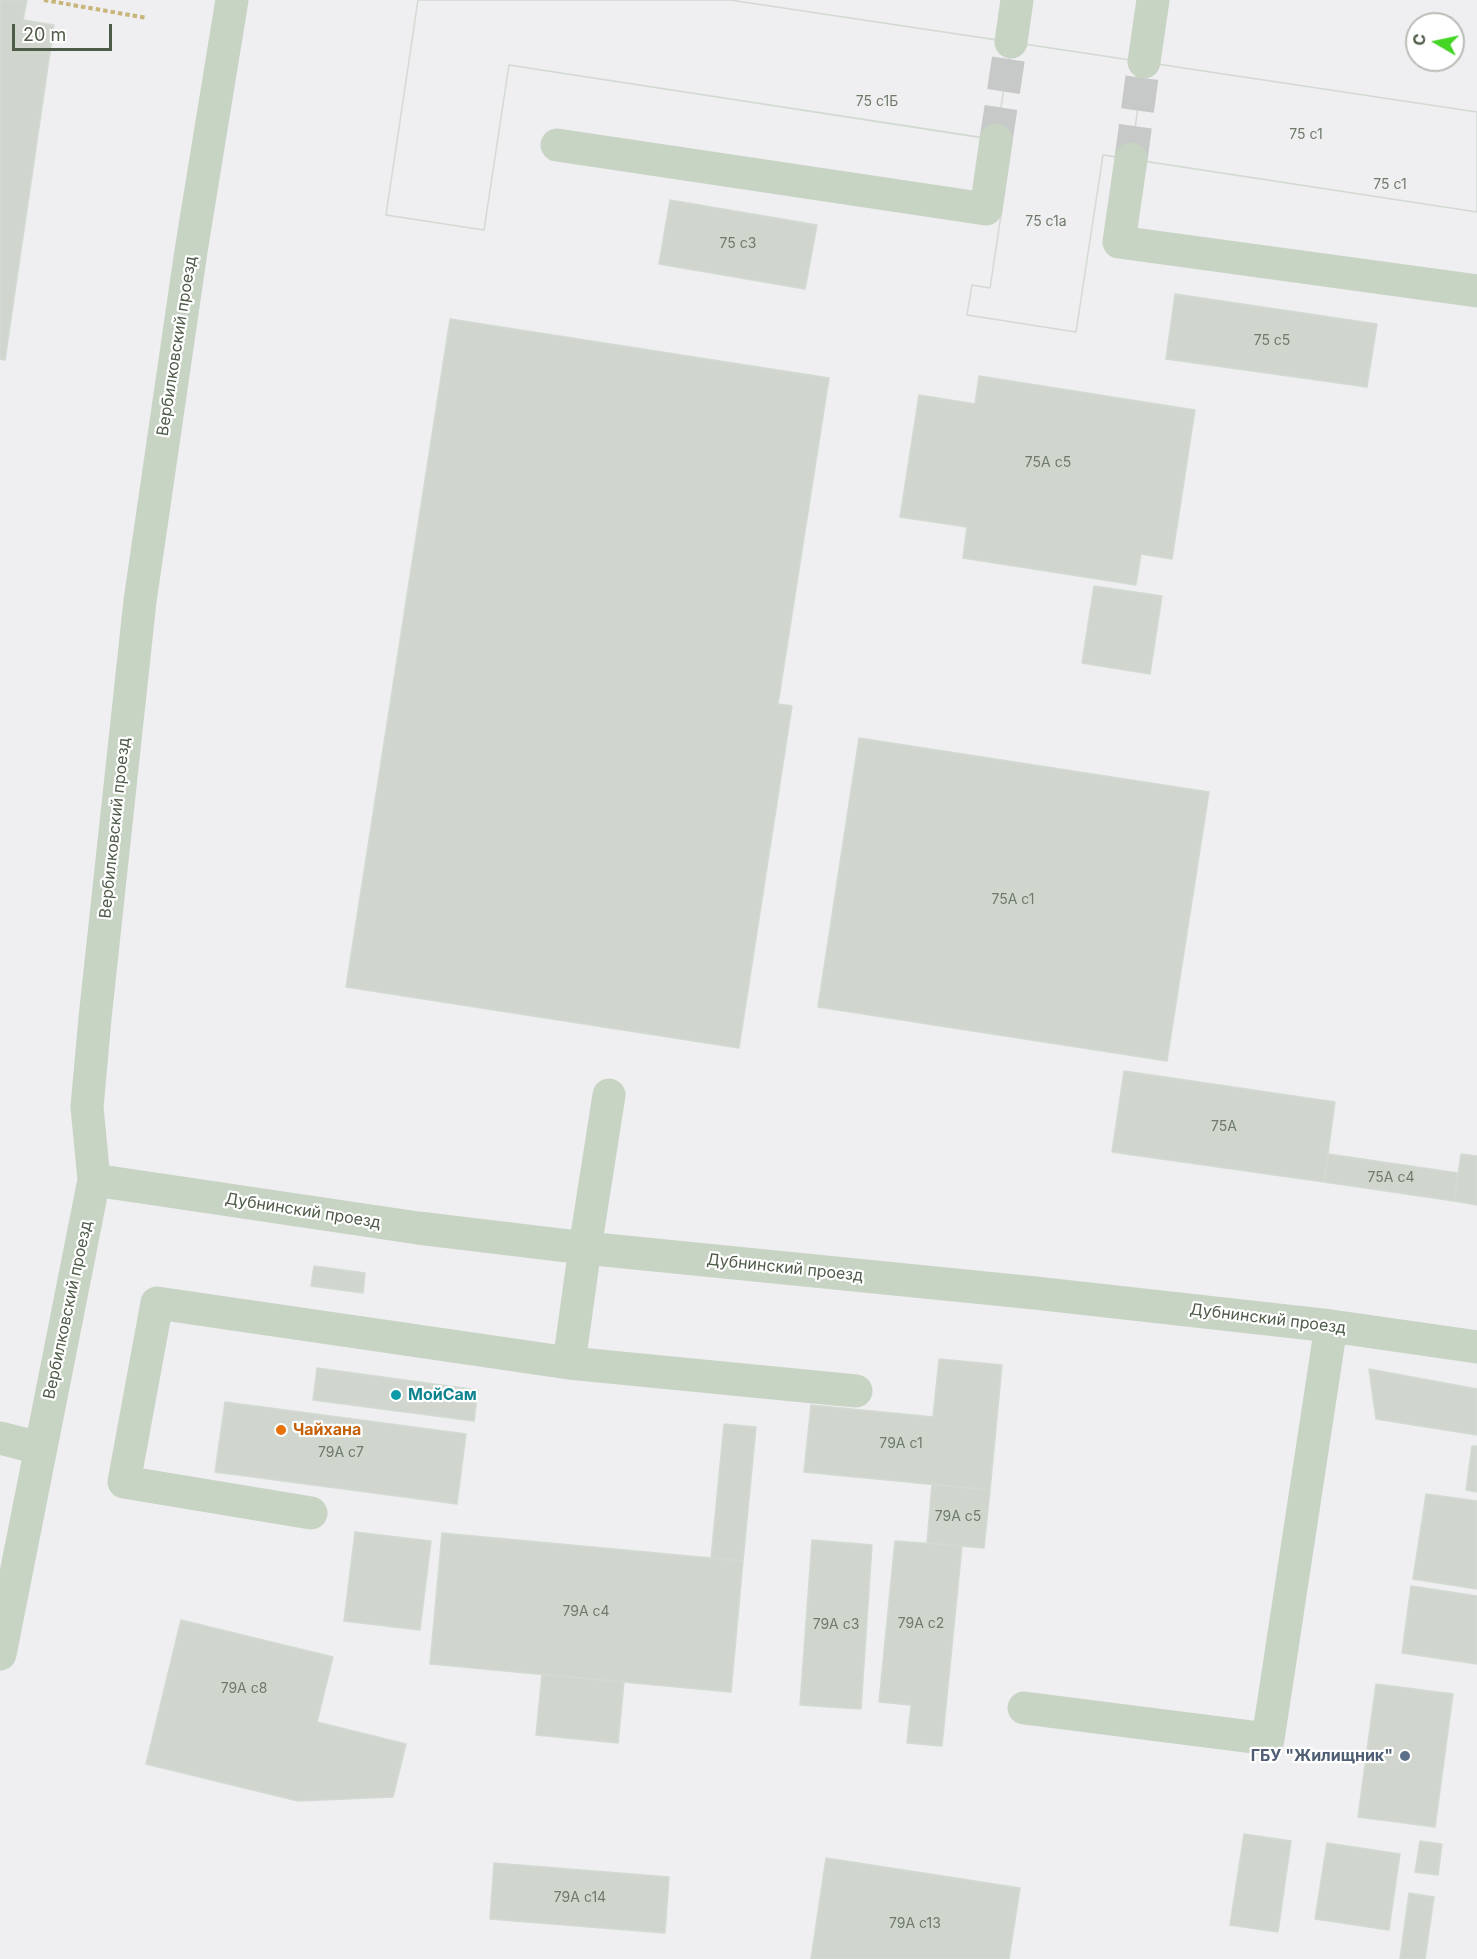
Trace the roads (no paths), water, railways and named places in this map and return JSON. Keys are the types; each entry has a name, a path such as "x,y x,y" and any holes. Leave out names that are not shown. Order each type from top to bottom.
{"street":[{"name":"Вербилковский проезд","path":"0,1654 39,1448 70,1308 94,1180 87,1107 140,601 189,262 232,0"},
{"path":"1011,42 1017,0"},
{"path":"1144,62 1153,0"},
{"path":"557,145 986,209 996,140"},
{"path":"1131,159 1119,242 1477,291"},
{"path":"569,1363 609,1095"},
{"name":"Дубнинский проезд","path":"94,1180 418,1228 585,1248 1047,1294 1330,1326 1477,1347"},
{"path":"311,1513 124,1482 157,1303 569,1363 856,1391"},
{"path":"1024,1708 1268,1739 1330,1326"},
{"path":"0,1438 39,1448"}],"tunnel":[{"path":"996,140 1011,42"},
{"path":"1131,159 1144,62"}],"place":[{"name":"МойСам","path":"396,1395"},
{"name":"Чайхана","path":"281,1430"},
{"name":"ГБУ \"Жилищник\"","path":"1405,1756"}]}
